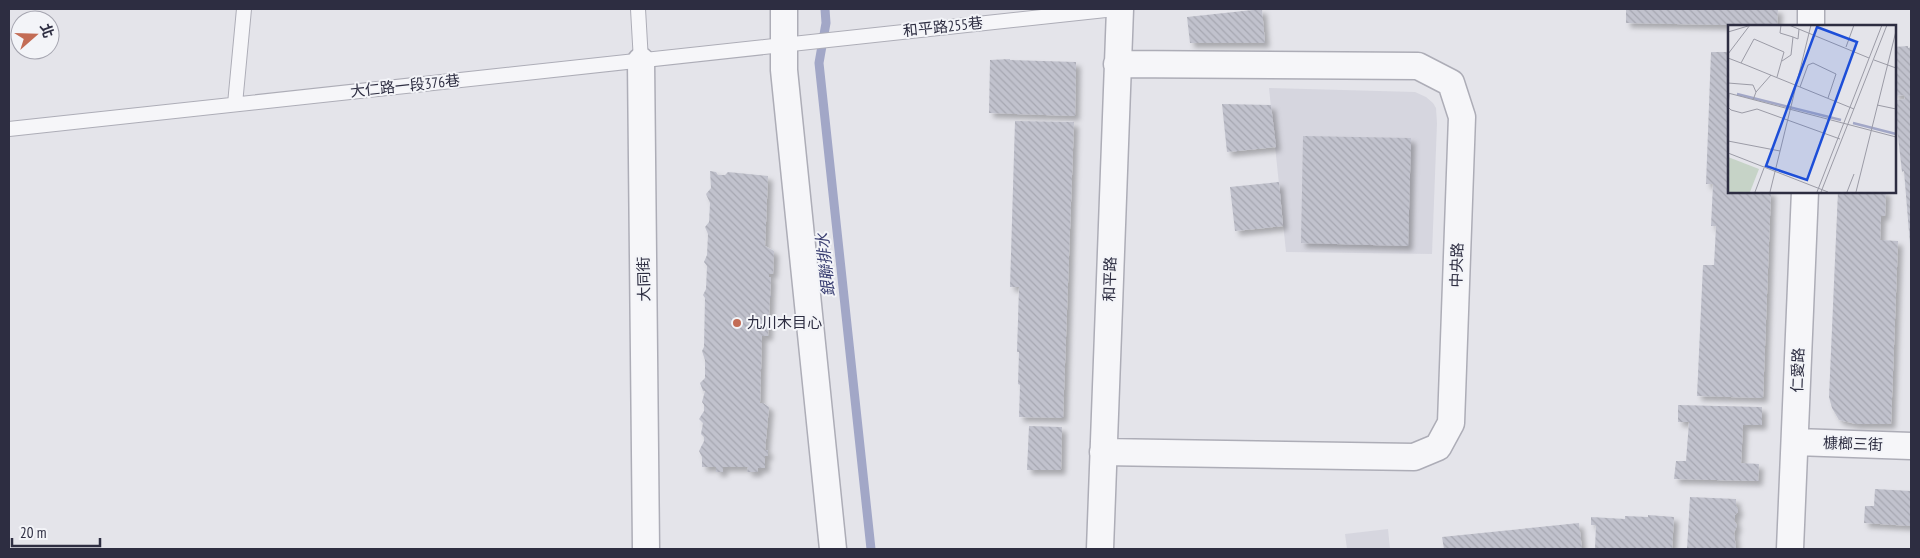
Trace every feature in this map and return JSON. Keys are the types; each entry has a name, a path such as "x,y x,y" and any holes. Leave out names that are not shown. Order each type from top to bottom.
{"street":[{"path":"784,9 792,44 784,70 833,549"},
{"name":"和平路","path":"1100,549 1120,9"},
{"path":"1811,9 1811,25"},
{"name":"大同街","path":"641,61 646,549"},
{"name":"中央路","path":"1103,452 1414,457 1438,447 1451,423 1462,117 1450,83 1418,66 1117,64"},
{"name":"仁愛路","path":"1790,549 1796,442 1805,192"},
{"name":"槺榔三街","path":"1796,442 1911,446"}],"lane":[{"path":"235,104 244,9"},
{"name":"大同街","path":"638,9 641,61"},
{"name":"和平路255巷","path":"792,44 1115,9"},
{"name":"大仁路一段376巷","path":"9,128 792,44"}],"shaded area":[{"path":"1269,88 1415,92 1433,103 1436,108 1437,123 1432,254 1286,252"},
{"path":"1388,529 1390,549 1347,549 1345,534"}],"building":[{"path":"1262,9 1265,43 1190,43 1187,17"},
{"path":"1626,9 1778,9 1777,25 1626,23"},
{"path":"1895,47 1911,47 1911,244 1904,171 1902,172 1895,110 1895,100 1905,99 1904,95 1895,96"},
{"path":"1711,52 1728,52 1728,192 1771,192 1763,398 1697,396 1703,265 1714,265 1716,226 1711,226 1713,184 1706,184"},
{"path":"990,60 1076,62 1075,116 989,113"},
{"path":"1222,104 1271,105 1276,147 1227,152"},
{"path":"1015,121 1074,122 1063,418 1019,417 1019,352 1017,352 1019,287 1010,287"},
{"path":"1303,136 1411,138 1408,246 1301,243"},
{"name":"九川木目心","path":"710,171 716,172 718,175 725,175 728,172 768,176 765,246 774,251 773,274 769,274 769,277 771,277 768,336 762,336 760,403 769,407 765,450 768,450 768,456 765,456 765,468 758,468 758,472 747,472 748,467 723,467 723,472 716,472 716,467 702,467 702,457 699,451 704,441 704,437 701,434 703,423 699,419 704,411 702,402 705,391 703,391 700,383 705,378 705,360 702,351 704,347 705,298 703,295 706,289 707,266 704,262 707,255 708,234 705,227 709,222 710,203 706,194 711,188"},
{"path":"1279,182 1283,226 1235,231 1230,187"},
{"path":"1838,192 1886,192 1885,216 1881,216 1880,240 1898,241 1891,424 1856,424 1839,420 1832,408 1829,397"},
{"path":"1678,405 1762,407 1762,425 1743,425 1741,463 1759,464 1758,481 1674,479 1676,461 1686,461 1689,422 1678,422"},
{"path":"1029,426 1062,427 1061,470 1027,470"},
{"path":"1875,489 1911,491 1911,526 1864,523 1865,506 1874,506"},
{"path":"1690,497 1736,499 1738,512 1735,515 1737,525 1734,533 1736,548 1687,549"},
{"path":"1648,515 1674,517 1672,549 1595,548 1596,525 1591,525 1591,517 1625,519 1625,516 1648,517"},
{"path":"1579,523 1582,549 1444,549 1442,537"}],"waterway":[{"name":"銀聯排水","path":"825,9 826,23 819,63 871,549"}],"place":[{"name":"九川木目心","path":"737,323"}]}
